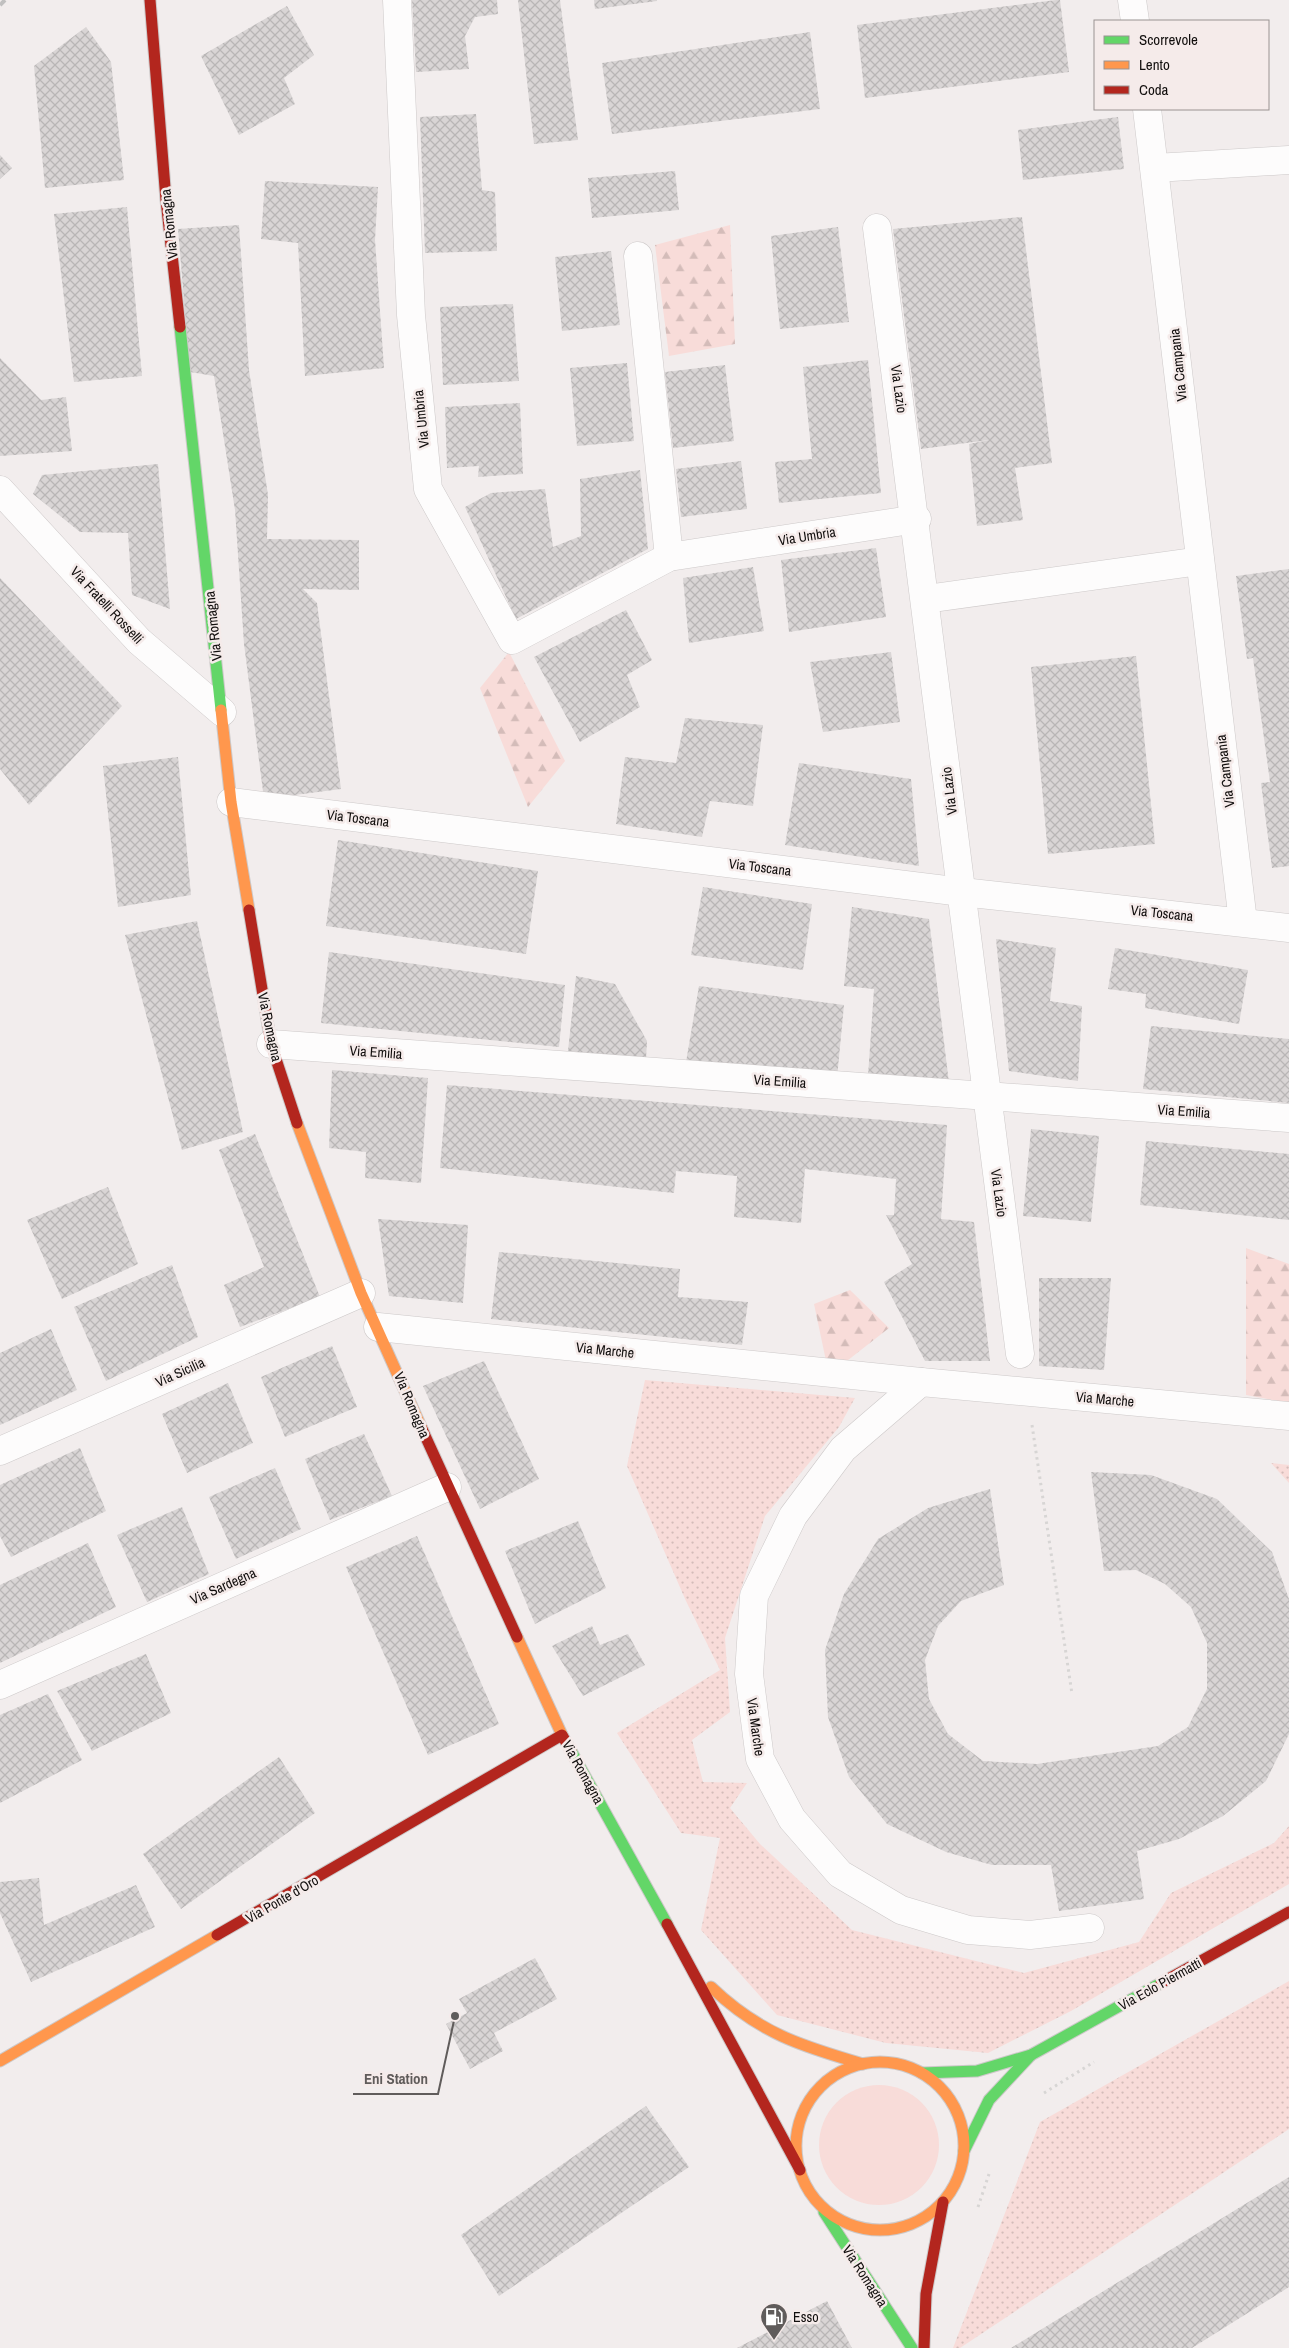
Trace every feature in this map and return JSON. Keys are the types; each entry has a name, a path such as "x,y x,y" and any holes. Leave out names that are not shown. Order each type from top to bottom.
{"main road":[{"name":"Via Romagna","path":"150,0 166,200 231,802 271,1044 294,1115 361,1293 378,1327 447,1487 562,1735 692,1968 800,2170"},
{"name":"Via Ponte d'Oro","path":"0,2062 562,1735"},
{"name":"Via Eclo Piermatti","path":"922,2073 977,2070 1031,2056 1289,1912"},
{"name":"Via Romagna","path":"692,1968 731,2008 773,2035 863,2064"},
{"name":"Via Eclo Piermatti","path":"964,2151 989,2100 1031,2056"},
{"path":"883,2062 903,2065 922,2073 940,2087 954,2106 962,2128 964,2151 958,2178 943,2202 921,2220 895,2230 868,2230 841,2222 819,2204 807,2189 800,2170 796,2143 802,2116 816,2092 837,2074 863,2064 883,2062"},
{"path":"924,2348 922,2330 933,2246 943,2202"},
{"name":"Via Romagna","path":"819,2204 912,2348"}],"street":[{"name":"Via Umbria","path":"398,0 411,315 428,489 512,640 668,557 917,519"},
{"path":"1132,0 1135,20"},
{"name":"Via Campania","path":"1147,110 1156,168 1243,922"},
{"path":"1156,168 1289,160"},
{"name":"Via Lazio","path":"877,228 917,519 986,1096 1020,1354"},
{"path":"638,256 668,557"},
{"name":"Via Fratelli Rosselli","path":"0,490 139,641 222,712"},
{"path":"926,598 1200,561"},
{"name":"Via Toscana","path":"231,802 962,892 1289,928"},
{"name":"Via Emilia","path":"271,1044 1289,1118"},
{"name":"Via Sicilia","path":"0,1451 361,1293"},
{"name":"Via Marche","path":"378,1327 921,1382 1289,1416"},
{"name":"Via Marche","path":"921,1382 844,1449 793,1516 754,1596 750,1674 760,1759 792,1819 840,1874 901,1910 968,1930 1030,1935 1090,1928"},
{"name":"Via Sardegna","path":"0,1685 447,1487"}],"path":[{"path":"1027,1392 1072,1694"},
{"path":"1042,2094 1100,2058"},
{"path":"976,2214 990,2169"}],"green space":[{"path":"730,225 735,344 669,356 655,245"},
{"path":"509,652 565,761 528,807 480,688"},
{"path":"1246,1248 1289,1264 1289,1403 1246,1395"},
{"path":"850,1290 889,1328 829,1375 814,1304"},
{"path":"645,1380 855,1398 839,1427 765,1516 725,1638 730,1712 692,1740 703,1782 747,1783 730,1808 760,1844 852,1930 1024,1973 1139,1942 1171,1893 1274,1843 1289,1826 1289,1884 1071,2011 988,2053 886,2043 777,2015 701,1930 720,1838 681,1833 617,1733 720,1670 686,1601 627,1466"},
{"path":"1271,1463 1289,1465 1289,1483"},
{"path":"1289,1981 1289,2129 960,2348 953,2348 1040,2122"},
{"path":"879,2085 891,2086 902,2090 912,2095 921,2103 929,2112 934,2122 938,2133 938,2157 934,2168 929,2178 921,2187 912,2195 902,2200 891,2204 879,2205 867,2204 856,2200 846,2195 837,2187 829,2178 824,2168 820,2157 819,2145 820,2133 824,2122 829,2112 837,2103 846,2095 856,2090 867,2086"}],"building":[{"path":"412,0 497,0 498,14 475,17 465,36 469,69 416,72"},
{"path":"518,0 560,0 578,140 534,144"},
{"path":"594,0 657,0 657,1 595,9"},
{"path":"1060,0 1069,72 865,98 857,25"},
{"path":"287,6 314,55 284,78 295,104 239,135 201,56"},
{"path":"86,27 111,62 124,180 45,188 34,66"},
{"path":"810,32 820,109 612,134 602,63"},
{"path":"476,114 482,190 495,192 497,251 425,253 420,117"},
{"path":"1118,117 1124,169 1023,180 1018,130"},
{"path":"0,155 12,168 0,179"},
{"path":"675,171 679,210 592,218 588,178"},
{"path":"265,181 378,187 375,240 384,368 305,376 298,243 261,239"},
{"path":"127,207 142,376 74,382 54,214"},
{"path":"1022,217 1052,463 1015,468 1023,520 977,526 969,444 989,440 921,449 893,229"},
{"path":"239,225 249,370 268,495 267,539 359,540 359,590 303,589 317,603 341,789 264,799 244,644 235,510 214,376 190,372 178,229"},
{"path":"838,227 849,322 780,329 771,236"},
{"path":"611,251 620,325 562,331 555,257"},
{"path":"513,304 519,381 443,385 440,307"},
{"path":"0,358 41,400 66,397 72,451 0,456"},
{"path":"868,360 881,493 779,503 775,462 812,459 803,367"},
{"path":"627,363 634,441 577,446 570,368"},
{"path":"725,365 734,441 673,448 665,372"},
{"path":"520,403 523,474 478,477 479,466 447,468 445,407"},
{"path":"741,461 747,509 681,517 676,469"},
{"path":"158,464 170,609 132,595 128,533 80,532 33,494 42,475"},
{"path":"640,470 648,549 516,619 465,507 491,493 545,489 553,547 581,536 580,479"},
{"path":"876,548 886,617 789,632 781,560"},
{"path":"753,567 764,631 689,643 683,578"},
{"path":"1289,569 1289,866 1272,868 1261,783 1270,782 1253,658 1247,659 1236,576"},
{"path":"0,578 122,706 29,805 0,769"},
{"path":"626,610 652,660 627,675 640,707 580,742 534,657"},
{"path":"891,652 900,722 823,732 810,662"},
{"path":"1136,656 1155,844 1048,854 1031,667"},
{"path":"685,718 763,725 753,806 710,801 702,837 616,824 625,757 676,763"},
{"path":"178,757 191,895 118,907 103,766"},
{"path":"799,763 911,779 919,866 785,845"},
{"path":"338,840 538,871 526,954 326,926"},
{"path":"703,887 812,904 803,970 691,955"},
{"path":"852,907 929,919 949,1083 868,1076 874,989 844,986"},
{"path":"197,921 243,1132 182,1150 125,935"},
{"path":"996,939 1056,948 1050,1001 1082,1006 1078,1081 1009,1071"},
{"path":"1115,948 1248,970 1239,1024 1145,1008 1146,994 1108,989"},
{"path":"329,952 565,985 559,1047 321,1023"},
{"path":"576,976 615,984 647,1041 646,1059 568,1051"},
{"path":"699,986 844,1005 837,1078 686,1062"},
{"path":"1151,1026 1289,1039 1289,1103 1143,1089"},
{"path":"332,1070 428,1078 421,1183 365,1178 366,1152 329,1148"},
{"path":"447,1085 947,1125 941,1219 974,1222 990,1361 925,1361 884,1282 912,1264 886,1215 894,1215 896,1179 805,1169 801,1223 734,1217 737,1176 676,1171 674,1193 440,1168"},
{"path":"1031,1129 1099,1136 1091,1222 1023,1216"},
{"path":"255,1134 320,1297 240,1327 224,1285 264,1267 219,1150"},
{"path":"1146,1141 1289,1154 1289,1220 1140,1205"},
{"path":"108,1187 138,1264 62,1299 27,1220"},
{"path":"378,1219 468,1225 463,1303 389,1296"},
{"path":"499,1252 680,1269 678,1297 748,1302 742,1345 491,1319"},
{"path":"172,1265 198,1337 106,1381 74,1307"},
{"path":"1039,1278 1111,1278 1104,1370 1039,1366"},
{"path":"51,1329 77,1390 0,1425 0,1353"},
{"path":"332,1346 357,1407 285,1437 261,1377"},
{"path":"484,1361 539,1479 480,1509 423,1386"},
{"path":"228,1383 253,1443 187,1473 162,1414"},
{"path":"364,1434 392,1496 330,1520 305,1459"},
{"path":"80,1448 106,1511 11,1557 0,1536 0,1485"},
{"path":"275,1468 301,1529 236,1559 209,1497"},
{"path":"1091,1472 1151,1475 1217,1499 1272,1552 1289,1599 1289,1734 1266,1781 1223,1816 1179,1839 1137,1851 1144,1899 1059,1911 1051,1865 992,1865 946,1852 887,1824 849,1777 828,1717 825,1650 844,1594 878,1539 928,1508 990,1489 1004,1585 961,1601 938,1626 925,1660 929,1699 948,1734 983,1761 1037,1764 1158,1746 1188,1727 1207,1689 1207,1643 1191,1607 1165,1584 1136,1570 1104,1571"},
{"path":"182,1507 209,1574 147,1602 117,1535"},
{"path":"578,1521 606,1588 535,1624 505,1551"},
{"path":"417,1536 499,1724 428,1755 346,1567"},
{"path":"88,1543 116,1607 0,1663 0,1585"},
{"path":"592,1626 600,1645 628,1634 645,1665 583,1696 552,1646"},
{"path":"146,1654 171,1713 92,1751 57,1691"},
{"path":"48,1694 82,1760 0,1803 0,1715"},
{"path":"279,1757 315,1813 181,1909 143,1854"},
{"path":"39,1878 44,1925 136,1885 155,1927 31,1982 0,1913 0,1882"},
{"path":"535,1958 557,1999 494,2033 503,2051 470,2069 446,2024 467,2013 459,1999"},
{"path":"646,2106 689,2167 499,2296 461,2235"},
{"path":"1289,2177 1289,2287 1192,2348 1011,2348"},
{"path":"827,2301 852,2348 737,2348"}],"railway":[{"path":"0,5 5,0"}],"traffic: fast":[{"path":"180,327 221,710"},
{"path":"571,1751 667,1924"},
{"path":"922,2073 977,2071 1031,2055 1161,1983"},
{"path":"964,2151 989,2100 1031,2055"},
{"path":"824,2212 912,2348"}],"traffic: slow":[{"path":"221,710 231,802 249,910"},
{"path":"297,1123 361,1293 422,1429"},
{"path":"517,1637 562,1735"},
{"path":"0,2061 217,1935"},
{"path":"711,1987 746,2016 764,2027 800,2044 863,2064"},
{"path":"880,2062 904,2066 919,2072 933,2081 945,2093 954,2107 960,2122 964,2146 960,2170 954,2185 945,2199 933,2211 919,2220 904,2226 880,2230 856,2226 841,2220 827,2211 815,2199 806,2185 800,2170 796,2146 800,2122 806,2107 815,2093 827,2081 841,2072 856,2066 880,2062"}],"traffic: jam":[{"path":"150,0 166,200 180,327"},
{"path":"249,910 271,1044 297,1123"},
{"path":"422,1429 517,1637"},
{"path":"217,1935 562,1735 571,1751"},
{"path":"1161,1983 1289,1912"},
{"path":"667,1924 800,2170"},
{"path":"924,2348 926,2294 943,2202"}],"place":[{"name":"Eni Station","path":"455,2016"},
{"name":"Esso","path":"774,2341"}]}
